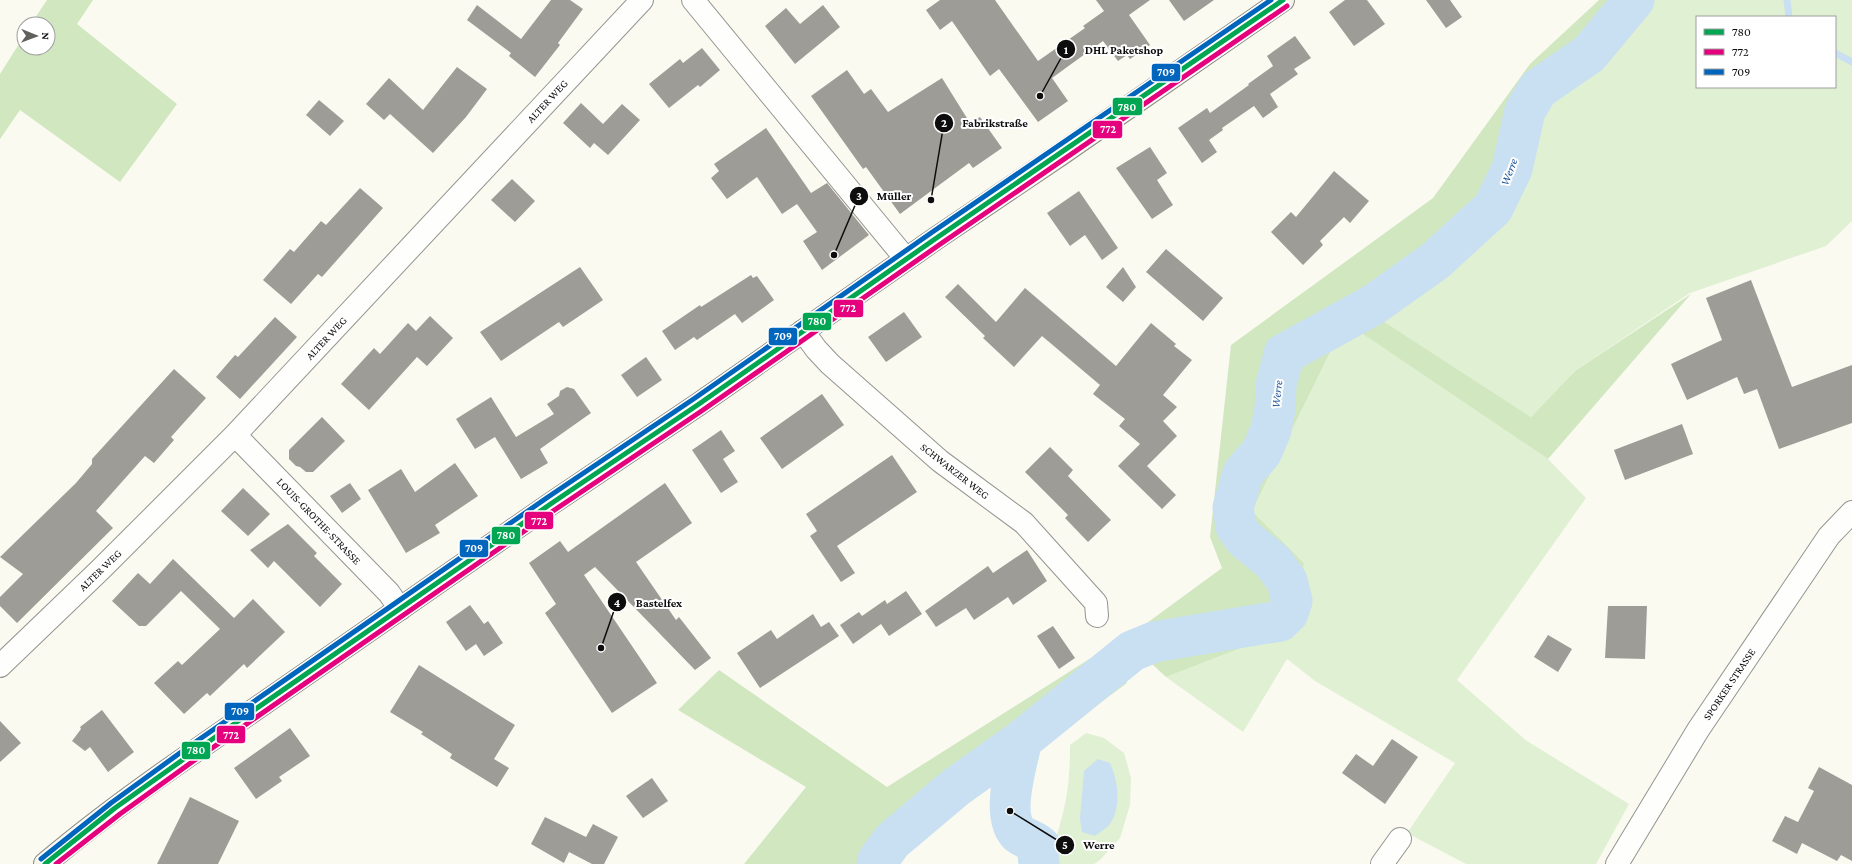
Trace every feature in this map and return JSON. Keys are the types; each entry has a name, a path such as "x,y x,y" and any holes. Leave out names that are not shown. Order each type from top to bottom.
{"main road":[{"path":"46,864 75,838 135,794 906,259 1283,0"}],"street":[{"name":"ALTER WEG","path":"0,666 101,569 235,435 642,0"},
{"path":"693,0 906,259"},
{"name":"SCHWARZER WEG","path":"803,331 816,349 830,364 940,461 1024,523 1096,603 1098,616"},
{"name":"LOUIS-GROTHE-STRASSE","path":"235,435 389,593 400,609"},
{"name":"SPORKER STRASSE","path":"1617,864 1716,703 1829,536 1852,512"},
{"path":"1382,864 1400,839"}],"green space":[{"path":"47,0 93,0 77,24 177,104 120,182 20,110 0,139 0,74 16,49 16,56 56,56 56,16 36,16"},
{"path":"1599,0 1643,0 1543,87 1529,110 1486,197 1432,262 1363,308 1531,417 1575,371 1691,294 1548,459 1345,322 1252,511 1304,563 1295,627 1166,677 1125,639 1222,568 1210,537 1231,345 1433,198 1530,64"},
{"path":"1643,0 1852,0 1852,221 1826,246 1690,293 1575,371 1531,417 1363,308 1428,264 1484,198 1543,87"},
{"path":"1345,322 1548,459 1586,498 1457,680 1527,741 1629,804 1596,864 1466,864 1407,833 1455,763 1315,681 1287,659 1243,732 1166,677 1295,627 1304,563 1252,511"},
{"path":"1102,651 1127,683 896,854 892,864 744,864 806,787 678,710 719,670 887,787"},
{"path":"1086,733 1104,738 1124,753 1131,778 1130,805 1120,838 1100,860 1094,864 1039,864 1038,855 1040,846 1056,838 1063,814 1068,781 1070,745"}],"water":[{"path":"1098,759 1110,763 1115,777 1118,793 1114,817 1110,824 1095,836 1082,832 1080,819 1084,771"}],"building":[{"path":"551,0 570,0 583,9 558,43 560,45 535,77 509,56 511,53 467,20 477,5 521,39"},
{"path":"940,0 995,0 1038,61 1085,28 1083,26 1104,11 1096,0 1150,0 1129,15 1150,45 1130,59 1127,55 1118,61 1103,41 1052,78 1068,101 1038,122 999,69 990,76 952,21 940,30 926,10"},
{"path":"1169,0 1214,0 1184,21"},
{"path":"1345,0 1367,0 1385,24 1354,46 1329,12"},
{"path":"1426,0 1450,0 1462,17 1446,28"},
{"path":"823,5 840,27 795,64 765,26 786,8 800,24"},
{"path":"1295,36 1311,58 1294,69 1298,74 1270,94 1278,107 1263,118 1254,106 1222,128 1223,130 1209,140 1217,152 1202,163 1178,128 1207,108 1210,113 1249,85 1248,84 1273,66 1267,56"},
{"path":"702,48 720,70 700,87 698,85 669,108 649,84 680,59 683,63"},
{"path":"457,67 487,89 466,117 433,153 390,114 384,120 366,104 389,78 423,110"},
{"path":"847,70 864,94 871,89 888,112 942,78 970,123 980,117 1002,148 973,168 969,163 900,214 866,167 863,169 811,96"},
{"path":"319,100 344,121 330,136 306,115"},
{"path":"581,103 603,124 622,104 640,120 608,155 594,143 590,148 563,123"},
{"path":"766,128 811,193 827,183 869,235 822,270 803,241 817,232 797,204 782,214 757,177 727,199 711,178 719,171 714,164"},
{"path":"1150,147 1167,173 1157,180 1173,205 1152,219 1116,168"},
{"path":"1334,171 1369,201 1350,223 1344,217 1320,241 1323,245 1303,265 1271,232 1291,212 1296,217"},
{"path":"512,179 535,201 515,222 491,200"},
{"path":"360,188 383,208 322,277 318,274 291,304 263,280 290,249 294,252 321,221 326,225"},
{"path":"1079,191 1118,248 1102,260 1085,235 1070,246 1047,213"},
{"path":"1166,249 1223,298 1203,321 1146,272"},
{"path":"580,267 603,300 563,327 559,322 501,361 480,332"},
{"path":"1123,267 1136,287 1123,302 1106,287"},
{"path":"751,275 753,278 757,276 774,300 742,323 735,314 697,340 694,337 675,350 662,331 700,305 701,307"},
{"path":"1751,280 1792,387 1852,365 1852,423 1779,449 1757,389 1744,394 1737,377 1687,400 1671,364 1722,340 1706,298"},
{"path":"958,284 996,322 1025,288 1116,366 1151,323 1176,344 1174,346 1192,360 1163,395 1177,407 1163,421 1177,436 1147,466 1176,495 1162,509 1118,466 1140,444 1119,426 1125,419 1093,394 1100,385 1042,336 1014,367 983,338 985,336 945,297"},
{"path":"904,312 922,337 886,362 868,337"},
{"path":"430,316 453,338 427,366 417,357 369,410 341,384 374,348 380,354 408,323 416,331"},
{"path":"275,317 297,337 240,399 216,377 235,355 238,357"},
{"path":"646,357 662,380 637,397 621,375"},
{"path":"174,369 206,398 171,437 174,440 154,463 145,456 96,511 113,528 17,623 0,606 0,597 23,574 0,557 76,483 92,464 92,459"},
{"path":"567,387 574,389 591,413 540,449 548,463 521,479 495,437 475,449 456,419 491,397 516,437 554,414 547,404 559,396 560,391"},
{"path":"822,394 844,425 782,469 760,438"},
{"path":"322,417 345,441 313,472 306,472 300,467 296,466 289,459 289,450"},
{"path":"1682,424 1693,454 1625,480 1614,450"},
{"path":"721,430 735,451 723,459 738,482 721,493 692,450"},
{"path":"1050,447 1073,470 1068,476 1111,520 1088,542 1065,518 1068,515 1025,472"},
{"path":"892,455 917,492 837,546 855,573 841,582 810,536 817,531 806,514"},
{"path":"455,463 478,496 435,525 440,533 406,553 368,490 401,469 415,492"},
{"path":"350,483 361,499 342,513 330,496"},
{"path":"665,483 692,523 636,562 676,620 679,617 711,658 695,670 595,567 584,575 657,683 612,713 545,613 556,604 529,563 560,541 568,552"},
{"path":"243,488 270,514 248,536 221,511"},
{"path":"288,524 317,553 314,556 342,584 320,607 274,561 268,568 250,550"},
{"path":"1027,550 1047,581 1013,605 1008,597 974,620 966,608 936,627 925,611 988,566 993,573"},
{"path":"173,559 234,618 253,599 285,632 247,668 244,664 210,696 207,693 184,714 154,683 178,661 182,665 220,629 181,591 146,626 139,626 112,601 138,573 150,584"},
{"path":"906,591 922,614 889,636 881,624 853,644 840,625 859,612 862,616 885,600 887,604"},
{"path":"470,605 484,624 488,621 503,643 484,656 476,644 466,651 446,622"},
{"path":"1608,606 1647,606 1645,659 1605,658"},
{"path":"813,614 821,627 829,622 839,636 760,688 737,653 771,630 777,639"},
{"path":"1053,626 1075,658 1059,669 1037,636"},
{"path":"1548,635 1572,649 1558,672 1534,657"},
{"path":"419,665 515,725 494,759 509,768 497,787 450,758 452,754 421,734 423,732 390,712"},
{"path":"102,710 134,752 108,772 90,747 85,751 72,741 81,729 80,727"},
{"path":"0,721 21,743 0,762"},
{"path":"290,728 310,756 279,777 282,781 256,799 234,768"},
{"path":"1392,739 1418,757 1385,804 1342,773 1356,754 1373,766"},
{"path":"1819,767 1852,785 1852,861 1841,855 1837,861 1802,843 1797,854 1772,841 1785,816 1798,822 1814,791 1808,788"},
{"path":"652,778 668,801 643,818 626,796"},
{"path":"190,797 239,821 218,864 157,864"},
{"path":"545,817 586,837 593,824 618,837 604,864 592,864 569,852 564,863 531,844"}],"waterway":[{"name":"Werre","path":"877,864 878,860 892,841 956,787 1022,740 1132,651 1154,642 1280,621 1288,613 1292,601 1287,581 1273,562 1245,539 1236,527 1233,508 1243,473 1261,453 1271,430 1275,409 1276,385 1284,354 1373,305 1435,261 1493,208 1512,169 1525,111 1538,89 1589,54 1634,0"},
{"path":"1787,0 1789,16"},
{"path":"1836,54 1852,62"},
{"name":"Werre","path":"1022,740 1012,788 1010,802 1011,815 1013,825 1019,834 1040,846 1038,855 1039,864"}],"transit line":[{"name":"709","path":"41,859 111,803 184,750 548,497 695,398 931,233 1271,0"},
{"name":"780","path":"45,864 115,808 188,756 552,503 699,404 935,239 1283,0"},
{"name":"772","path":"56,864 120,814 192,762 556,509 703,410 939,245 1287,6"}],"place":[{"name":"DHL Paketshop","path":"1040,96"},
{"name":"Fabrikstraße","path":"931,200"},
{"name":"Müller","path":"834,255"},
{"name":"Bastelfex","path":"601,648"},
{"name":"Werre","path":"1010,811"}]}
